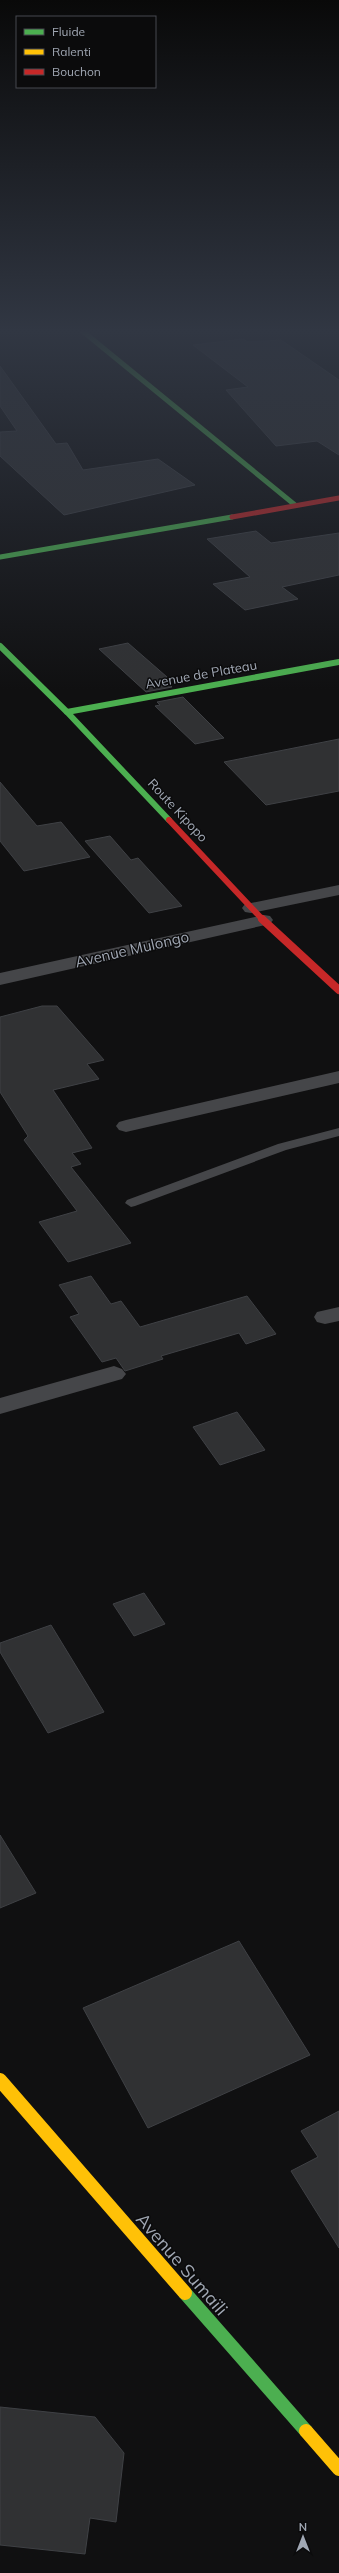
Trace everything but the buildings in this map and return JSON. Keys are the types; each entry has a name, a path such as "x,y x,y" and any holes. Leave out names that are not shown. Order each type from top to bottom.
{"street":[{"path":"228,449 295,506"},
{"path":"0,557 339,498"},
{"name":"Route Kipopo","path":"0,646 67,712 258,914 339,990"},
{"name":"Avenue de Plateau","path":"67,712 339,662"},
{"name":"Avenue Mulongo","path":"0,979 258,914 339,890"},
{"path":"126,1126 339,1077"},
{"path":"0,1406 114,1374"},
{"name":"Avenue Sumaïli","path":"0,2080 339,2469"}],"lane":[{"path":"131,1203 282,1148 339,1132"}],"traffic: fast":[{"path":"227,449 295,505"},
{"path":"0,557 232,517"},
{"path":"0,646 67,712 169,820"},
{"path":"67,712 339,662"},
{"path":"185,2293 306,2431"}],"traffic: slow":[{"path":"0,2080 185,2293"},
{"path":"306,2431 339,2469"}],"traffic: jam":[{"path":"232,517 339,498"},
{"path":"169,820 251,908 339,990"}]}
